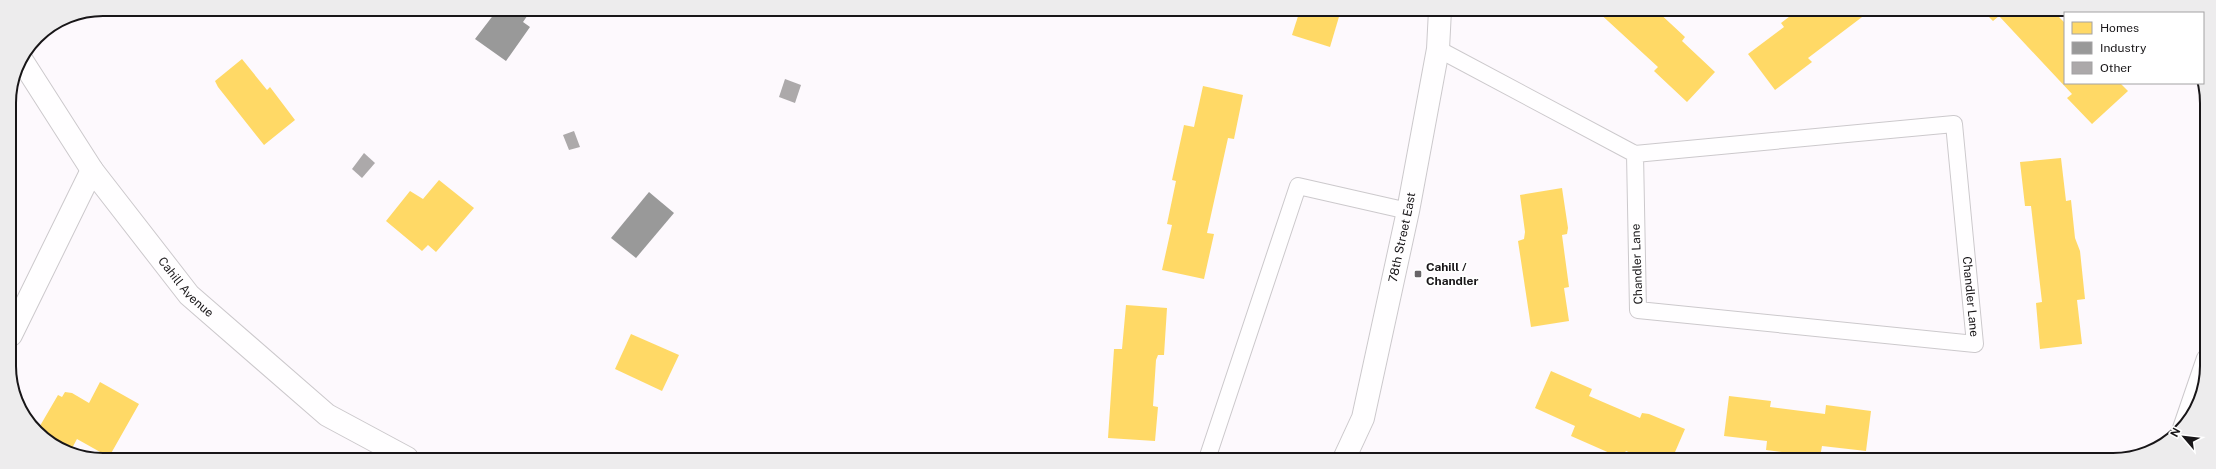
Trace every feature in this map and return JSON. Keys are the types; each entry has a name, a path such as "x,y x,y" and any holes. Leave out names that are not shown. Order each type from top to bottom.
{"street":[{"name":"78th Street East","path":"1347,453 1363,418 1408,211 1438,49 1440,16"},
{"name":"Cahill Avenue","path":"25,65 92,170 189,295 327,415 397,453"},
{"path":"16,325 92,170"}],"lane":[{"path":"1438,49 1635,154"},
{"name":"Chandler Lane","path":"1954,124 1975,344 1638,310 1635,154 1954,124"},
{"path":"1209,453 1298,186 1408,211"},
{"path":"2187,411 2199,375"}],"building: Homes":[{"path":"1298,16 1339,16 1330,47 1292,35"},
{"path":"1603,16 1662,16 1685,37 1682,41 1715,72 1687,102 1654,71 1658,67"},
{"path":"1790,16 1863,16 1808,58 1812,62 1775,90 1748,54 1784,27 1781,23"},
{"path":"1988,16 1999,16 1993,21"},
{"path":"1999,16 2058,16 2064,22 2064,84 2121,84 2128,91 2092,124 2067,98 2072,94"},
{"path":"242,59 267,90 270,87 295,120 264,145 218,87 215,81"},
{"path":"1203,86 1243,95 1234,139 1228,138 1207,233 1214,234 1204,279 1162,270 1172,225 1167,224 1176,181 1172,180 1184,125 1194,127"},
{"path":"2061,158 2066,201 2071,200 2075,238 2080,251 2085,299 2077,300 2082,344 2040,349 2036,303 2042,302 2031,206 2025,206 2020,162"},
{"path":"439,180 474,208 436,252 428,245 422,251 386,221 410,191 423,199"},
{"path":"1562,188 1568,228 1567,234 1562,235 1569,287 1564,288 1569,321 1531,327 1518,241 1524,239 1525,232 1520,195"},
{"path":"1126,305 1167,308 1164,355 1158,355 1156,360 1153,406 1158,407 1155,441 1108,438 1114,349 1122,349"},
{"path":"631,334 679,355 662,391 615,369"},
{"path":"1551,371 1592,389 1589,396 1640,418 1642,413 1649,414 1685,429 1675,453 1631,453 1626,451 1625,453 1610,453 1571,436 1575,426 1535,408"},
{"path":"100,382 139,404 111,453 102,453 77,439 73,447 50,435 40,425 58,395 62,397 65,392 72,393 89,403"},
{"path":"1729,396 1771,401 1770,407 1825,414 1826,405 1871,411 1866,451 1822,446 1821,453 1789,453 1766,450 1767,441 1724,436"}],"building: Industry":[{"path":"493,16 527,16 523,22 530,27 506,61 475,39"},
{"path":"649,192 674,213 636,258 611,238"}],"building: Other":[{"path":"785,79 801,85 795,103 779,97"},
{"path":"574,131 580,147 569,150 563,135"},
{"path":"364,153 375,163 362,178 352,169"}],"place":[{"name":"Cahill / Chandler","path":"1418,274"}]}
